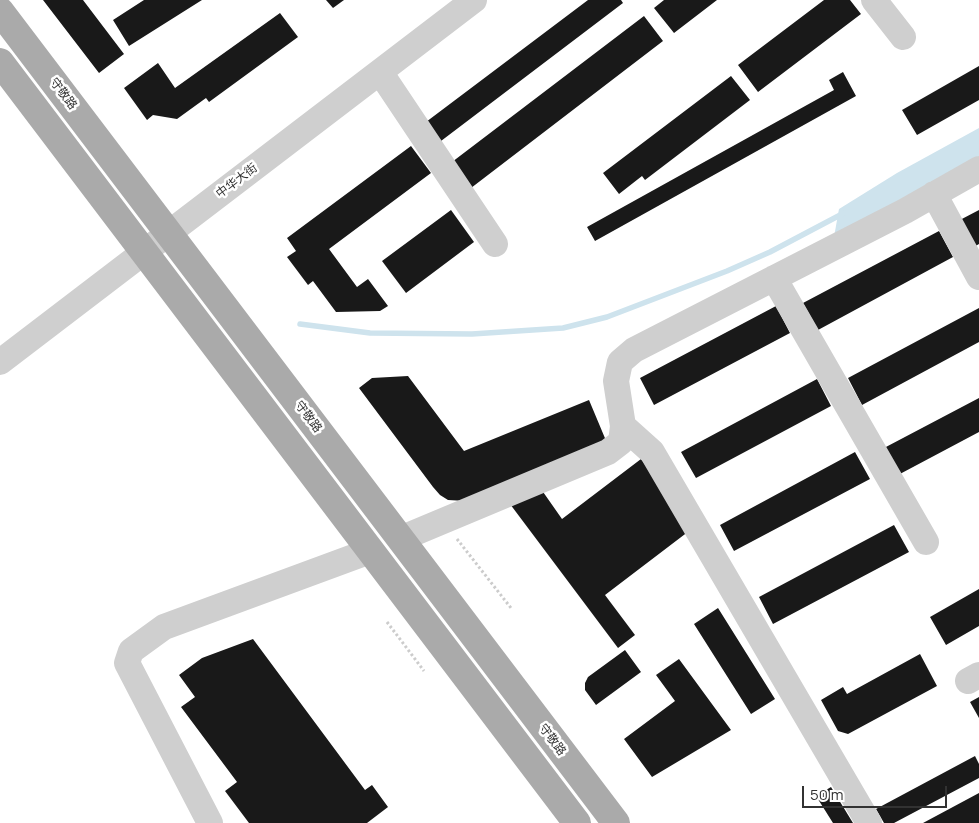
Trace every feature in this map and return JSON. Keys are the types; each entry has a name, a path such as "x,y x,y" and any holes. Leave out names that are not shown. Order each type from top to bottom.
{"main road":[{"name":"守敬路","path":"0,11 616,823"},
{"path":"0,62 576,823"}],"street":[{"name":"中华大街","path":"0,362 139,245 444,0"},
{"name":"中华大街","path":"163,226 380,72 474,0"},
{"path":"874,0 903,37"},
{"path":"380,72 494,244"},
{"path":"400,539 597,458 621,442 623,426 616,381 620,362 634,350 979,169"},
{"path":"934,194 979,277"},
{"name":"中华大街","path":"0,339 139,245"},
{"path":"774,278 926,542"},
{"path":"623,426 652,452 869,823"},
{"path":"210,823 127,664 132,651 164,627 370,551"}],"path":[{"path":"473,559 511,608"},
{"path":"387,622 424,671"}],"water":[{"path":"979,128 979,156 834,237 839,209 897,173"}],"building":[{"path":"43,0 83,0 124,54 99,73"},
{"path":"144,0 202,0 129,46 113,20"},
{"path":"326,0 344,0 333,8"},
{"path":"588,0 621,0 623,3 441,141 426,122"},
{"path":"664,0 717,0 674,33 654,8"},
{"path":"824,0 850,0 861,14 758,92 738,65"},
{"path":"280,13 298,37 209,102 206,98 177,119 153,115 147,120 124,88 158,63 175,88"},
{"path":"644,16 663,41 471,188 452,162"},
{"path":"979,66 979,100 917,135 902,110"},
{"path":"843,72 856,96 595,241 587,227 834,90 829,80"},
{"path":"731,76 750,100 645,180 642,176 619,194 603,173"},
{"path":"411,146 431,173 329,249 357,287 368,279 388,306 380,311 336,312 313,281 308,285 287,257 296,251 287,238"},
{"path":"451,210 474,242 406,293 382,261"},
{"path":"979,210 979,244 972,248 958,221"},
{"path":"939,231 953,257 818,330 803,303"},
{"path":"776,306 790,333 654,405 640,378"},
{"path":"979,308 979,342 862,405 848,378"},
{"path":"408,376 464,451 589,400 607,443 466,501 448,500 433,487 359,388 372,378"},
{"path":"817,379 831,406 696,478 681,452"},
{"path":"979,398 979,432 898,475 884,448"},
{"path":"855,452 870,479 734,551 720,525"},
{"path":"641,459 693,528 605,595 635,635 618,648 510,504 541,489 562,519"},
{"path":"894,525 909,552 773,624 759,597"},
{"path":"979,589 979,626 946,645 930,617"},
{"path":"718,608 775,699 751,714 694,624"},
{"path":"253,639 365,790 372,785 388,807 367,823 249,823 225,791 237,782 181,707 195,697 179,675 202,658"},
{"path":"625,650 641,672 596,705 585,690 585,683 588,677"},
{"path":"920,654 937,686 848,734 838,731 821,700 843,687 847,694"},
{"path":"679,659 731,730 652,777 624,739 675,701 656,675"},
{"path":"979,697 979,718 970,702"},
{"path":"975,756 979,764 979,778 894,823 884,823 876,809"},
{"path":"831,787 853,823 833,823 816,796"},
{"path":"979,793 979,823 923,823"}],"waterway":[{"path":"300,324 370,333 472,334 563,328 607,317 727,271 770,252 844,213"}]}
